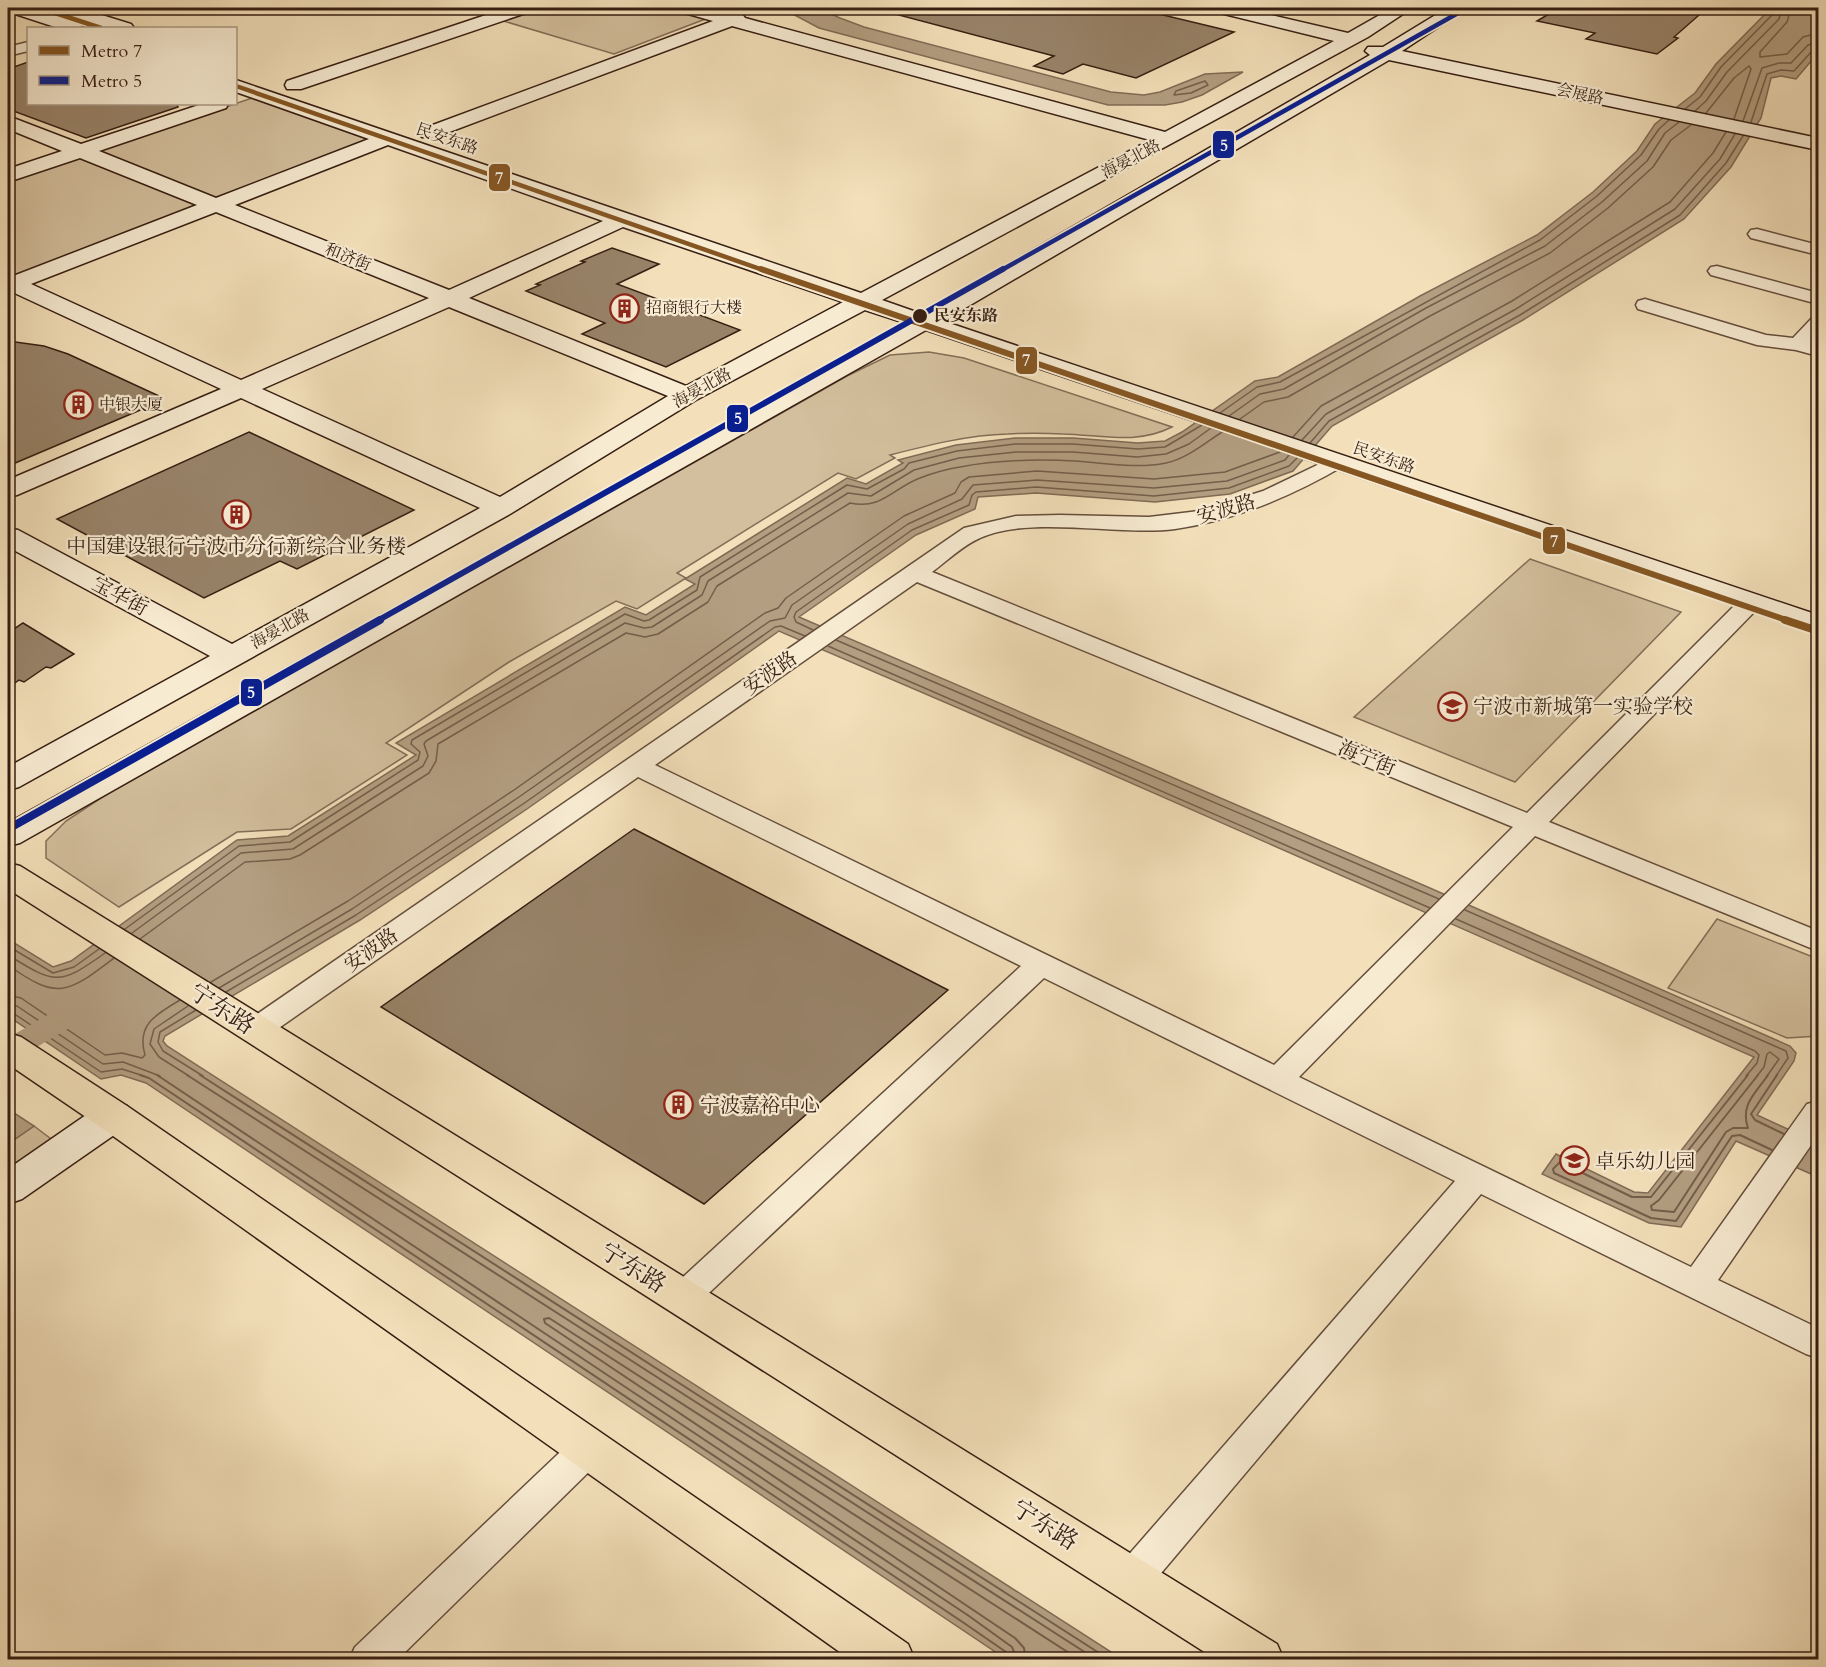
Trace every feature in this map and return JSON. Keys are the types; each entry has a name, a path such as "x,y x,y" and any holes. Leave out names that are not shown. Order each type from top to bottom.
{"main road":[{"path":"15,8 71,27"},
{"path":"63,8 122,27"},
{"path":"294,85 523,8"},
{"path":"687,8 731,14 1173,136"},
{"path":"429,133 731,14 764,8"},
{"name":"会展路","path":"1222,8 1351,39 1671,105 1818,128"},
{"name":"海晏北路","path":"8,780 501,508 681,399 1173,136 1351,39 1403,8"},
{"name":"海晏北路","path":"8,836 935,316 1394,48 1458,8"},
{"name":"民安东路","path":"237,66 429,133 935,316 1298,438 1818,603"},
{"path":"241,92 342,124 622,220 876,295"},
{"path":"8,176 216,105"},
{"name":"会展路","path":"1671,105 1818,144"},
{"name":"和济街","path":"8,122 73,153 681,399"},
{"name":"和济街","path":"8,133 73,153"},
{"path":"10,285 386,139"},
{"path":"8,489 444,302 622,220"},
{"path":"10,285 501,508"},
{"name":"民安东路","path":"1298,438 1338,461 1818,624"},
{"name":"宝华街","path":"8,536 221,662"},
{"name":"宝华街","path":"8,557 221,662"},
{"name":"宁东路","path":"8,874 1260,1659"},
{"path":"8,1046 113,1116 891,1659"},
{"path":"8,1189 113,1116"}],"street":[{"path":"8,52 27,46"},
{"path":"1757,234 1818,250"},
{"path":"1717,271 1818,299"},
{"path":"1645,305 1764,341 1798,344 1818,350"},
{"path":"1798,344 1818,323"},
{"name":"安波路","path":"255,1030 972,533 1015,522 1053,520 1170,523 1238,508 1302,482 1338,461"},
{"name":"海宁街","path":"915,573 1818,942"},
{"path":"1278,1080 1752,601"},
{"path":"636,766 1818,1344"},
{"path":"682,1298 1041,964"},
{"path":"1697,1284 1818,1112"},
{"path":"1132,1579 1477,1177"},
{"path":"369,1659 589,1448"}],"shaded area":[{"path":"540,8 671,8 708,18 614,54 500,20"},
{"path":"252,98 370,140 8,279 8,181"},
{"path":"929,352 964,358 1172,427 1145,436 1119,438 1042,433 963,438 890,455 895,458 856,479 838,473 677,573 686,578 637,609 616,601 509,662 386,743 407,755 291,829 237,832 119,907 46,858 46,841 66,821 104,796 847,376 890,355"},
{"path":"1530,559 1681,612 1515,782 1354,717"},
{"path":"1717,919 1818,959 1818,1036 1787,1038 1668,988"},
{"path":"34,1126 55,1142 8,1175 8,1144"}],"water":[{"path":"772,8 818,8 864,27 1111,92 1144,95 1160,92 1205,74 1243,72 1202,95 1182,102 1165,105 1108,105 819,28 789,12"},
{"path":"1771,8 1818,8 1818,53 1796,79 1781,76 1771,78 1761,118 1731,167 1684,219 1523,320 1332,426 1293,471 1230,494 1155,502 1036,493 978,497 975,509 916,535 799,617 1423,885 1790,1046 1796,1053 1794,1061 1757,1115 1818,1143 1818,1177 1736,1141 1681,1227 1649,1223 1542,1174 1556,1154 1634,1192 1648,1193 1754,1057 1056,750 779,631 527,809 360,920 165,1036 163,1041 167,1046 1122,1659 1006,1659 146,1083 121,1075 101,1079 8,1016 8,939 53,967 71,961 237,840 288,836 416,755 396,743 625,607 646,615 695,584 685,579 847,478 866,484 903,463 898,460 956,445 1015,438 1073,438 1138,443 1165,441 1182,432 1255,381 1278,377 1420,296 1537,235 1593,192 1637,151 1655,124 1695,93 1716,64"},
{"path":"8,1109 34,1126 8,1144"}],"building":[{"path":"896,8 1134,8 1234,32 1136,78 1083,64 1063,74 1034,66 1054,56 895,14"},
{"path":"1559,8 1707,8 1674,37 1678,38 1657,54 1586,39 1595,33 1537,21"},
{"path":"27,62 27,105 177,105 178,107 86,138 8,109 8,69"},
{"name":"招商银行大楼","path":"612,248 659,264 617,284 740,330 666,367 582,334 605,323 526,291 540,285 536,284 585,262 581,261"},
{"name":"中银大厦","path":"8,341 44,346 68,354 161,397 145,408 8,466"},
{"name":"中国建设银行宁波市分行新综合业务楼","path":"249,432 414,510 297,569 280,561 204,598 57,519"},
{"path":"23,623 74,654 51,668 46,667 24,682 19,680 8,688 8,633"},
{"name":"宁波嘉裕中心","path":"634,829 948,990 704,1204 381,1007"}],"waterway":[{"path":"8,1051 66,1017"}],"metro line":[{"name":"7","path":"40,8 98,27"},
{"name":"5","path":"8,829 1467,8"},
{"name":"7","path":"237,86 893,315 1818,631"}],"place":[{"name":"招商银行大楼","path":"625,308"},
{"name":"民安东路","path":"920,316"},
{"name":"中银大厦","path":"78,405"},
{"name":"中国建设银行宁波市分行新综合业务楼","path":"236,515"},
{"name":"宁波市新城第一实验学校","path":"1452,706"},
{"name":"宁波嘉裕中心","path":"679,1105"},
{"name":"卓乐幼儿园","path":"1574,1161"}]}
